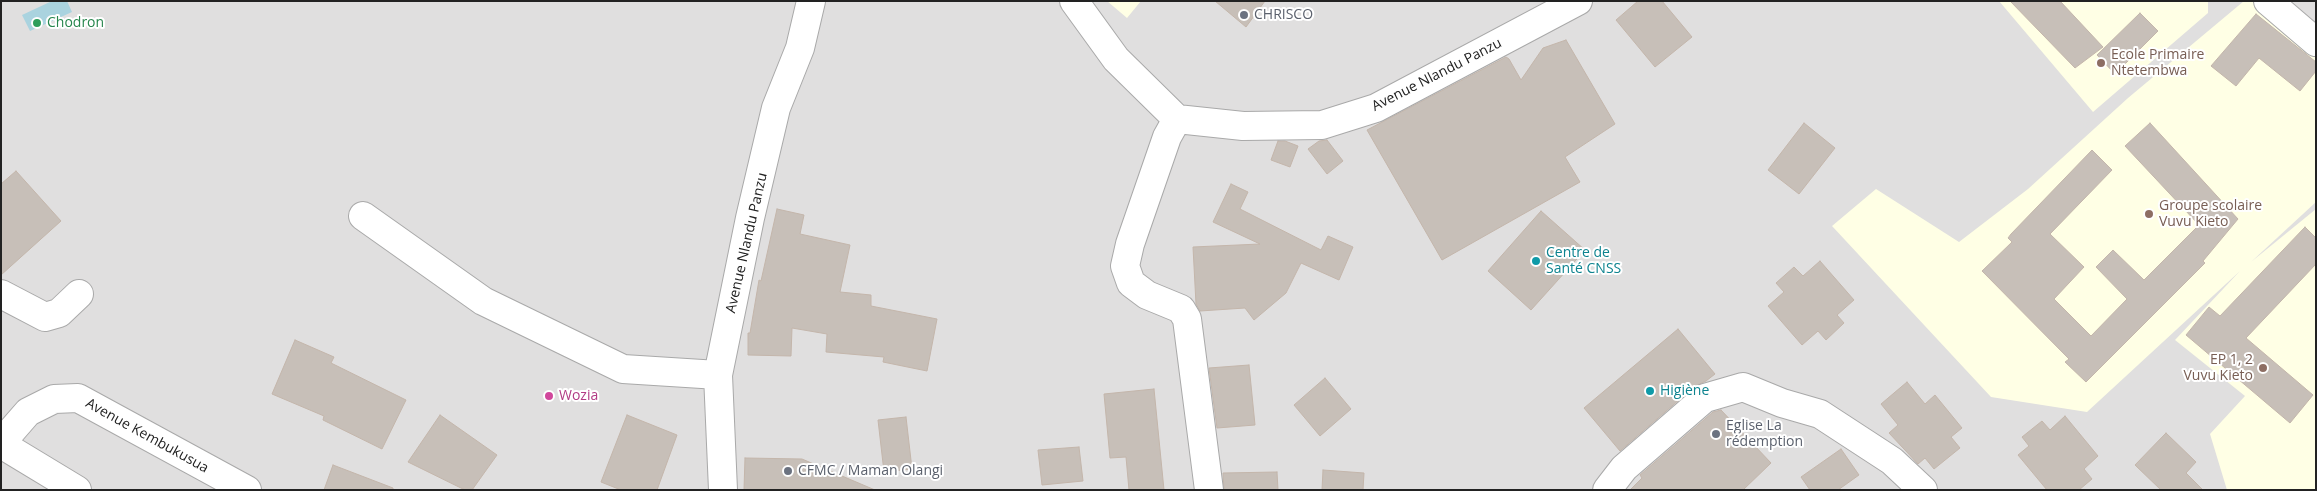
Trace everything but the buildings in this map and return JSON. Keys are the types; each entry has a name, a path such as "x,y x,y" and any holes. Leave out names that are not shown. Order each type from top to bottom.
{"street":[{"name":"Avenue Nlandu Panzu","path":"723,490 718,375 750,218 776,108 800,48 811,1"},
{"path":"1074,1 1116,59 1177,119 1166,138 1130,244 1125,266 1131,283 1147,295 1181,309 1187,318 1209,490"},
{"name":"Avenue Nlandu Panzu","path":"1177,119 1242,126 1322,125 1376,108 1578,1"},
{"path":"2268,1 2316,42"},
{"path":"363,216 484,301 623,370 718,375"},
{"path":"1,294 45,317 59,313 79,294"},
{"path":"1607,490 1624,468 1705,398 1743,387 1782,403 1820,414 1892,461 1923,490"},
{"name":"Avenue Kembukusua","path":"1,444 28,412 54,399 78,398 247,490"},
{"path":"1,444 77,490"}],"shaded area":[{"path":"1,1 2316,1 2316,490 1,490"},
{"path":"1107,1 1141,1 1127,18"},
{"name":"Ecole Primaire Ntetembwa","path":"1999,1 2208,1 2208,13 2093,112"},
{"name":"Groupe scolaire Vuvu Kieto","path":"2244,1 2254,1 2316,52 2316,202 2251,262 2316,209 2316,490 2227,490 2210,434 2245,396 2175,340 2240,271 2087,412 1991,397 1832,226 1876,189 1959,242 2028,189 2128,98"}],"water":[{"name":"Chodron","path":"52,1 67,1 72,12 30,31 22,15"}],"place":[{"name":"CHRISCO","path":"1244,15"},
{"name":"Chodron","path":"37,23"},
{"name":"Ecole Primaire Ntetembwa","path":"2101,63"},
{"name":"Groupe scolaire Vuvu Kieto","path":"2149,214"},
{"name":"Centre de Santé CNSS","path":"1536,261"},
{"name":"EP 1, 2 Vuvu Kieto","path":"2263,368"},
{"name":"Higiène","path":"1650,391"},
{"name":"Wozia","path":"549,396"},
{"name":"Eglise La rédemption","path":"1716,434"},
{"name":"CFMC / Maman Olangi","path":"788,471"}]}
